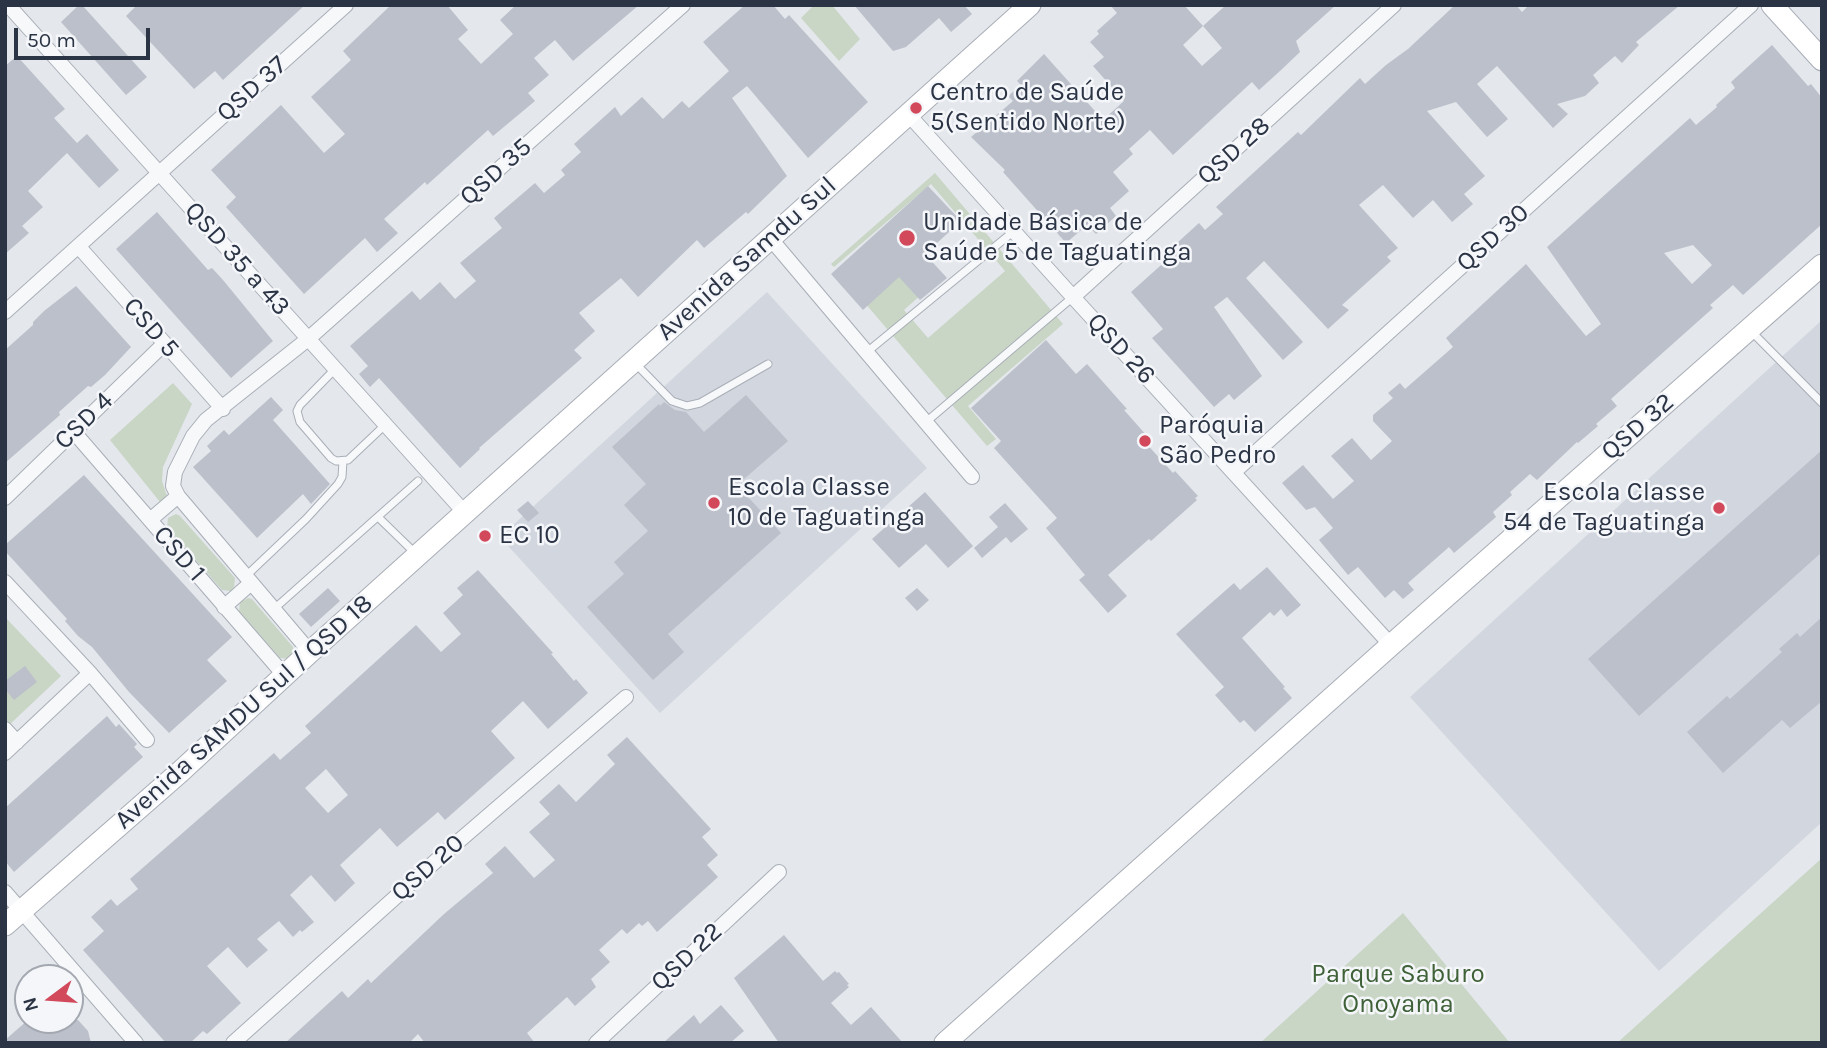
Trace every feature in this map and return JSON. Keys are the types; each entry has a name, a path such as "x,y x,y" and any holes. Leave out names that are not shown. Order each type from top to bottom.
{"street":[{"name":"QSD 37","path":"5,312 346,5"},
{"name":"QSD 35","path":"178,496 173,486 175,472 193,436 206,420 308,339 683,5"},
{"name":"Avenida Samdu Sul","path":"465,513 1030,5"},
{"name":"QSD 28","path":"1073,297 1394,5"},
{"name":"QSD 30","path":"1234,472 1751,5"},
{"path":"1772,5 1822,60"},
{"name":"QSD 35 a 43","path":"8,7 465,513"},
{"name":"QSD 26","path":"909,115 1391,645"},
{"path":"771,238 972,477"},
{"name":"CSD 5","path":"79,247 223,409"},
{"name":"QSD 32","path":"946,1043 1822,265"},
{"name":"CSD 4","path":"5,498 164,344"},
{"name":"CSD 1","path":"73,431 285,676"},
{"path":"150,520 178,496 310,652"},
{"name":"Avenida SAMDU Sul / QSD 18","path":"5,925 180,772 465,513"},
{"path":"224,607 248,580"},
{"path":"5,582 90,673 147,740"},
{"path":"5,753 90,673"},
{"name":"QSD 20","path":"233,1043 626,697"},
{"path":"5,729 17,742"},
{"name":"QSD 22","path":"596,1043 779,872"},
{"path":"5,892 136,1043"}],"lane":[{"path":"867,352 1014,231"},
{"path":"926,422 1073,297"},
{"path":"1749,329 1821,401"},
{"path":"634,362 672,401 687,406 699,403 768,364"},
{"path":"335,369 300,405 297,417 331,458 348,460 385,425"},
{"path":"248,580 338,484 342,477 343,461"},
{"path":"274,610 418,481"},
{"path":"378,517 418,555"}],"shaded area":[{"name":"Escola Classe 10 de Taguatinga","path":"767,292 927,468 660,713 500,537"},
{"name":"Escola Classe 54 de Taguatinga","path":"1822,320 1822,822 1659,971 1410,697"}],"green space":[{"path":"814,5 832,5 860,39 839,61 801,18"},
{"path":"935,173 1063,324 968,406 996,439 987,446 864,302 901,270 922,294 904,310 928,338 1005,271 931,184 834,267 831,264"},
{"path":"173,383 192,404 163,467 162,481 167,496 160,502 110,440"},
{"path":"176,514 235,578 231,591 222,590 167,527 168,518"},
{"path":"252,599 293,647 294,651 289,659 280,658 239,611 240,602"},
{"path":"5,617 61,676 7,727 5,726"},
{"path":"1822,858 1822,1043 1617,1043"},
{"name":"Parque Saburo Onoyama","path":"1403,913 1510,1043 1260,1043"}],"building":[{"path":"82,5 147,77 126,95 61,22"},
{"path":"137,5 305,5 223,80 215,71 194,89 126,16"},
{"path":"391,5 447,5 468,30 458,39 481,64 513,34 500,20 516,5 639,5 573,61 555,40 534,58 549,75 528,93 535,101 493,136 488,130 427,185 425,182 384,219 398,233 377,252 365,238 304,294 226,207 236,197 211,170 281,105 324,153 345,134 311,97 351,60 343,51"},
{"path":"745,5 773,5 785,19 789,15 868,102 808,158 747,86 732,98 787,176 748,214 746,212 704,248 697,240 638,297 621,278 579,313 595,331 574,350 582,358 479,448 460,468 379,378 370,387 359,374 368,366 350,346 412,291 420,300 440,282 455,299 476,281 460,263 502,228 494,218 535,183 544,193 565,175 561,170 581,152 574,144 615,107 621,116 642,97 663,119 682,101 689,108 729,71 703,42"},
{"path":"854,5 964,5 972,14 951,32 939,18 906,47 893,51"},
{"path":"1110,5 1184,5 1203,26 1226,5 1336,5 1296,41 1300,52 1280,71 1259,90 1252,82 1173,155 1150,130 1129,149 1133,154 1113,172 1129,191 1110,208 1116,216 1096,234 1087,225 1066,243 1003,172 1005,170 971,137 1013,101 1008,96 1021,85 1017,81 1044,54 1103,120 1124,101 1093,66 1104,57 1090,42 1099,34 1097,31 1117,13","holes":["1203,26 1222,48 1202,66 1183,45"]},
{"path":"1455,5 1516,5 1522,12 1529,5 1680,5 1636,42 1639,45 1622,63 1615,56 1593,75 1599,83 1585,96 1557,104 1568,114 1553,128 1497,66 1477,84 1508,119 1487,137 1456,102 1427,111 1485,176 1464,194 1473,204 1452,222 1433,200 1413,218 1383,185 1359,205 1398,248 1387,257 1391,261 1342,305 1349,310 1328,329 1264,261 1246,278 1303,342 1283,360 1227,297 1214,307 1262,376 1234,400 1229,394 1214,407 1152,338 1163,329 1131,292 1179,249 1177,243 1199,223 1205,230 1223,214 1216,207 1298,132 1301,135 1360,78 1365,84"},
{"path":"1772,45 1822,98 1822,224 1743,295 1733,285 1710,305 1713,308 1611,399 1617,406 1596,424 1598,426 1537,480 1530,474 1493,512 1496,517 1454,553 1449,547 1408,583 1414,590 1403,599 1394,590 1385,598 1358,567 1348,575 1319,540 1333,528 1315,507 1306,510 1282,483 1303,465 1333,499 1354,481 1331,456 1352,438 1371,460 1392,441 1373,421 1373,415 1393,398 1388,393 1400,383 1405,389 1453,347 1446,338 1526,264 1586,336 1601,324 1547,247 1690,118 1696,125 1717,107 1716,105 1735,88 1731,82","holes":["1693,245 1712,265 1692,284 1664,253"]},
{"path":"17,56 65,109 54,118 77,143 87,134 119,170 99,188 67,153 28,191 43,207 22,226 29,233 5,254 5,66"},
{"name":"Unidade Básica de Saúde 5 de Taguatinga","path":"928,186 961,221 925,254 947,278 920,300 899,277 863,310 831,274"},
{"path":"157,212 208,270 212,268 223,280 273,341 231,378 116,249"},
{"path":"76,286 131,347 105,375 91,387 88,386 59,412 60,415 5,463 5,350 33,325 44,311"},
{"path":"1046,340 1076,374 1087,364 1148,437 1144,441 1198,496 1195,498 1197,500 1151,541 1149,539 1108,575 1127,596 1108,613 1079,580 1085,575 1046,528 1057,518 994,448 1001,441 971,408"},
{"path":"746,395 788,441 737,485 781,533 668,634 684,652 653,680 587,607 624,574 614,562 648,531 624,505 646,484 612,447 664,402 675,410 686,412 704,432"},
{"path":"271,397 283,410 273,420 330,484 311,504 303,494 257,538 193,467 211,451 207,446 224,430 229,435"},
{"path":"1822,450 1822,552 1639,716 1588,659"},
{"path":"84,475 232,637 207,660 227,681 169,733 129,692 92,647 78,636 65,621 67,619 5,551 5,545"},
{"path":"925,492 973,546 948,568 926,544 899,568 872,539"},
{"path":"528,501 539,513 528,522 517,510"},
{"path":"1005,503 1028,529 1011,543 1006,537 982,558 974,548 998,527 989,517"},
{"path":"1267,567 1301,605 1287,617 1281,609 1274,616 1270,612 1242,638 1292,698 1255,732 1244,720 1240,723 1215,695 1224,687 1176,634 1234,583 1240,590"},
{"path":"478,570 553,653 551,654 574,681 576,679 588,693 548,729 523,701 491,731 515,758 445,820 438,812 397,847 380,828 340,865 355,883 335,902 311,875 290,895 314,922 293,937 279,921 257,939 268,950 247,968 228,947 207,966 241,1003 207,1034 203,1031 190,1043 166,1043 83,950 104,931 91,917 111,899 117,906 138,889 130,879 274,753 280,760 311,733 305,726 416,625 441,652 461,634 443,613 463,595 457,588","holes":["326,769 348,795 328,813 305,788"]},
{"path":"328,588 340,601 311,627 299,614"},
{"path":"917,588 929,600 917,611 905,598"},
{"path":"1822,617 1822,701 1790,728 1782,720 1723,773 1687,732 1727,696 1730,699 1782,652 1779,649 1797,633 1800,637"},
{"path":"25,666 37,682 14,700 5,689 5,681"},
{"path":"107,716 116,727 119,724 137,744 134,747 143,757 14,872 5,861 5,808"},
{"path":"627,737 711,829 702,837 718,855 707,865 718,877 657,932 648,921 642,926 639,923 627,934 622,929 599,950 610,962 591,979 596,987 575,1006 567,997 527,1033 535,1043 425,1043 418,1034 409,1043 285,1043 342,991 348,998 368,979 371,983 444,914 493,873 485,864 505,846 534,878 555,860 529,832 550,814 539,802 559,784 576,802 615,764 607,755"},
{"path":"784,935 823,981 835,971 849,984 831,1003 851,1025 871,1007 903,1043 779,1043 734,978"},
{"path":"721,1005 744,1031 730,1043 663,1043 694,1015 700,1024"},
{"path":"84,1027 91,1043 5,1043 14,1032 84,1034"}],"place":[{"name":"Centro de Saúde 5(Sentido Norte)","path":"916,108"},
{"name":"Unidade Básica de Saúde 5 de Taguatinga","path":"907,238"},
{"name":"Paróquia São Pedro","path":"1145,441"},
{"name":"Escola Classe 10 de Taguatinga","path":"714,503"},
{"name":"Escola Classe 54 de Taguatinga","path":"1719,508"},
{"name":"EC 10","path":"485,536"}]}
